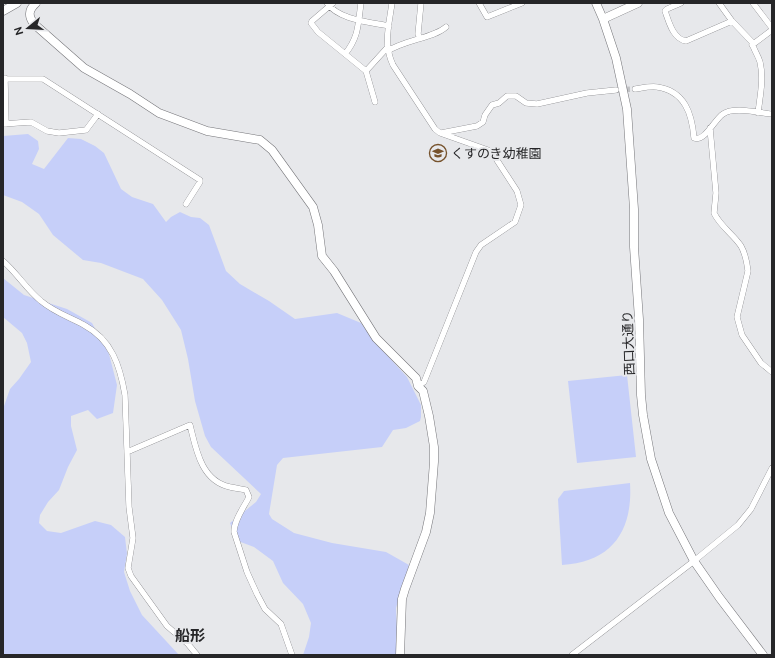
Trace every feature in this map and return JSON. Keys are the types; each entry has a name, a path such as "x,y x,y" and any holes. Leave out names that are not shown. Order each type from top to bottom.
{"street":[{"path":"3,11 17,3"},
{"path":"36,3 30,9 29,13 34,24 72,58 92,73 130,94 159,113 207,131 260,140 272,150 313,207 318,225 322,256 334,272 376,338 416,378 418,386 423,391 429,416 434,447 434,462 430,513 427,527 402,600 400,655"},
{"path":"345,54 355,39 361,3"},
{"path":"392,3 386,42 392,65 435,129 440,133 488,150 493,154 517,191 521,205 515,222 481,245 476,252 424,382 418,386"},
{"path":"420,38 418,34 421,3"},
{"path":"479,3 487,17 512,5 522,3"},
{"name":"西口大通り","path":"596,3 616,58 627,109 634,209 634,246 642,394 647,440 663,497 678,532 694,561 763,655"},
{"path":"603,19 638,3"},
{"path":"681,3 667,9 665,12 671,27 683,40 686,41 732,21"},
{"path":"719,3 732,21 752,42 752,45 758,54 762,72 762,86 758,112"},
{"path":"752,45 772,29 753,3"},
{"path":"375,102 366,71 318,32 311,23 312,20 330,4 341,15 389,26"},
{"path":"366,71 386,50 396,45 438,33 446,27"},
{"path":"98,114 86,130 59,133 47,131 31,122 4,124 4,78 43,79 98,114 200,180 186,204"},
{"path":"635,89 656,87 676,94 690,114 693,123 694,138 697,139 701,138 722,114 728,112 738,111 772,114"},
{"path":"440,133 477,126 483,122 485,115 492,105 499,103 507,96 516,96 526,103 537,104 587,93 616,90"},
{"path":"710,128 716,193 714,214 742,247 747,264 748,271 737,317 742,335 761,363 772,372"},
{"path":"3,261 39,300 52,310 94,331 114,355 122,379 125,395 129,507 134,538 128,568 131,576 167,626 188,644 197,655"},
{"path":"127,452 190,425 202,465 209,476 229,487 246,490 249,497 238,518 234,532 247,572 257,594 265,609 281,624 292,655"},
{"path":"572,655 694,561 742,521 751,509 772,468"}],"shaded area":[{"path":"28,134 38,141 39,149 32,164 44,169 68,138 81,139 95,146 104,153 121,189 132,197 153,204 166,222 180,212 191,217 200,218 209,225 226,271 240,284 269,301 295,319 337,313 361,323 373,340 407,377 421,405 420,421 406,428 393,430 382,447 283,458 277,465 269,514 272,519 294,533 332,543 386,552 409,565 396,608 399,655 303,655 309,637 311,623 303,604 283,583 273,561 254,547 238,541 230,523 256,502 261,494 211,447 205,436 195,401 188,359 181,330 162,300 143,279 101,263 83,260 53,235 39,214 22,202 3,195 3,136"},
{"path":"3,278 24,295 67,309 92,323 109,354 117,385 113,413 97,419 88,410 71,416 71,426 77,450 68,467 59,490 48,502 40,515 39,523 47,531 61,533 95,521 111,525 125,537 127,554 124,572 130,591 142,615 179,655 3,655 3,409 10,389 31,362 27,343 22,333 3,317"},
{"path":"627,375 636,457 577,463 568,381"},
{"path":"630,483 628,516 616,541 594,558 579,563 562,565 558,499 564,491"}],"tunnel":[{"path":"616,90 635,89"}],"place":[{"name":"くすのき幼稚園","path":"438,153"}],"district":[{"name":"船形","path":"190,635"}]}
